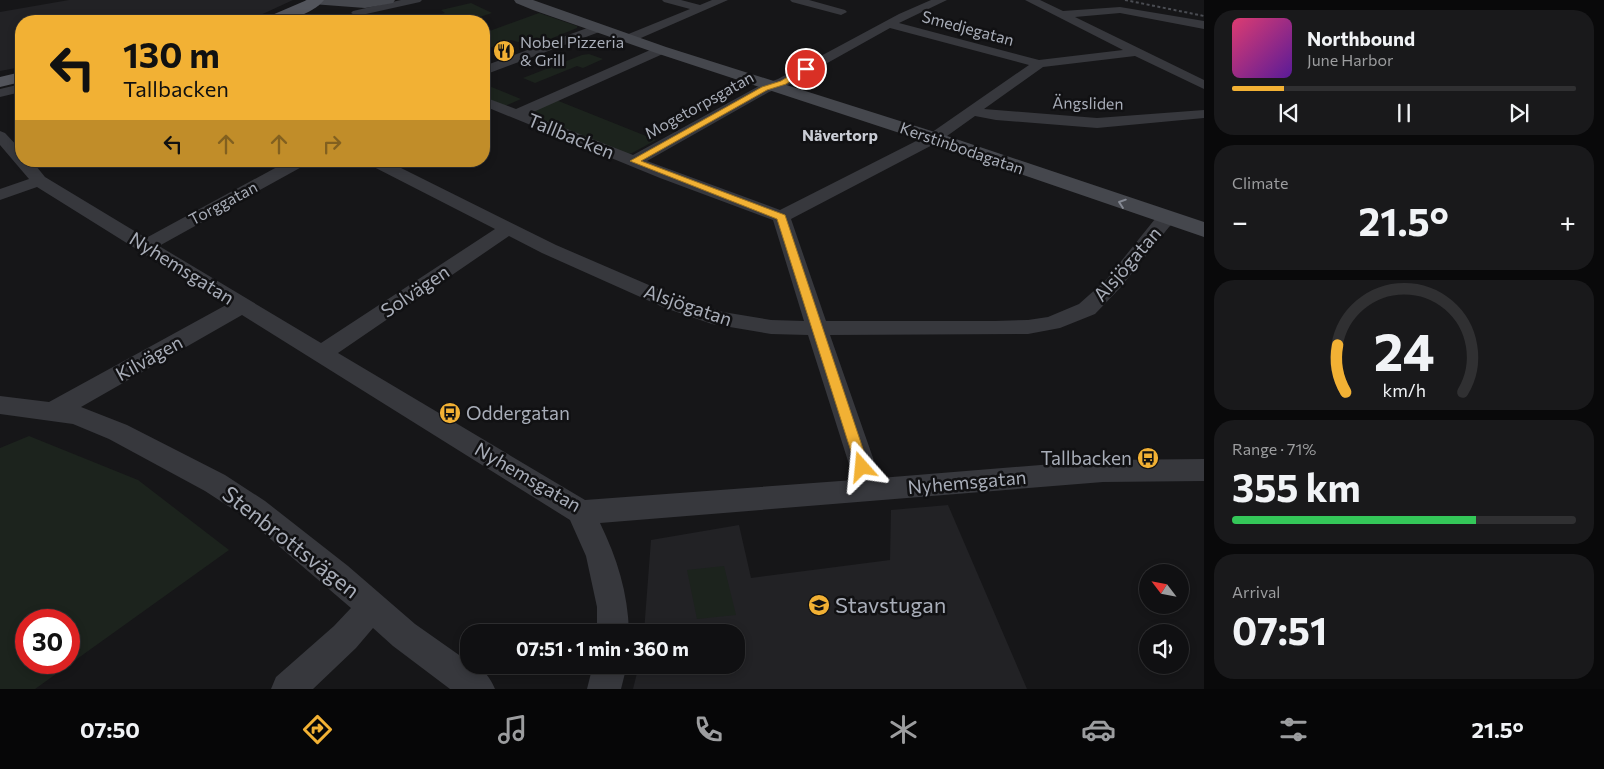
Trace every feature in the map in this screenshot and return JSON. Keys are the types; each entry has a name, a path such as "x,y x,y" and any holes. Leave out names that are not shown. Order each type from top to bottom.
{"main road":[{"path":"274,15 312,0"},
{"path":"282,15 312,0"},
{"path":"0,82 15,78"}],"street":[{"path":"312,0 360,6 416,0"},
{"path":"360,6 388,0"},
{"name":"Kerstinbodagatan","path":"521,0 546,11 630,38 660,50 934,138 1204,230"},
{"path":"668,0 701,9"},
{"path":"630,38 722,0"},
{"path":"796,0 841,12"},
{"name":"Mogetorpsgatan","path":"635,161 888,24 941,0"},
{"path":"1031,0 1204,85"},
{"path":"360,6 369,15"},
{"path":"1061,15 1120,10 1204,25"},
{"name":"Smedjegatan","path":"888,24 1039,64"},
{"path":"490,66 598,28"},
{"path":"516,114 660,50"},
{"path":"872,490 862,467 781,217 934,138 1039,64 1136,52"},
{"path":"0,93 15,89"},
{"name":"Tallbacken","path":"490,103 781,217"},
{"name":"Ängsliden","path":"972,111 996,116 1098,123 1204,114"},
{"name":"Nyhemsgatan","path":"0,136 15,152"},
{"name":"Nyhemsgatan","path":"28,167 39,181 322,352 580,512 1103,471 1204,470"},
{"name":"Torggatan","path":"146,245 290,167"},
{"name":"Alsjögatan","path":"386,167 507,228 644,291 697,312 741,324 816,327 994,328 1028,326 1052,322 1087,309 1113,284 1162,223 1168,219"},
{"path":"0,195 39,181"},
{"name":"Solvägen","path":"322,352 507,228"},
{"name":"Kilvägen","path":"54,411 243,306"},
{"name":"Stenbrottsvägen","path":"0,405 77,415 118,432 215,483 255,509 404,635 478,689"},
{"path":"580,512 601,556 613,607 613,624"},
{"path":"288,689 345,637 372,606"},
{"path":"604,689 608,674"}],"shaded area":[{"path":"69,0 293,0 260,15 15,15 15,68 0,71 0,12"},
{"path":"471,3 492,13 486,15 438,15 445,13 441,10"},
{"path":"539,13 577,26 577,28 533,46 511,40 490,48 490,31"},
{"path":"589,54 603,59 583,68 577,66 535,83 523,78 582,55"},
{"path":"490,86 521,99 505,106 490,100"},
{"path":"556,100 656,140 632,153 624,155 529,116 528,112"},
{"path":"29,436 138,480 229,550 80,657 80,609 15,609 15,674 56,674 35,689 0,689 0,448"},
{"name":"Stavstugan","path":"948,505 1027,689 633,689 637,674 745,674 745,624 645,624 651,540 739,525 751,578 890,560 891,510"},
{"path":"724,566 736,615 697,619 687,570"}],"railway":[{"path":"1125,0 1204,16"}],"place":[{"name":"Nobel Pizzeria & Grill","path":"504,51"},
{"name":"Oddergatan","path":"450,413"},
{"name":"Tallbacken","path":"1148,458"},
{"name":"Stavstugan","path":"819,605"}],"district":[{"name":"Nävertorp","path":"840,135"}],"route":[{"path":"806,69 783,82 764,89 635,161 781,217 862,467"}]}
